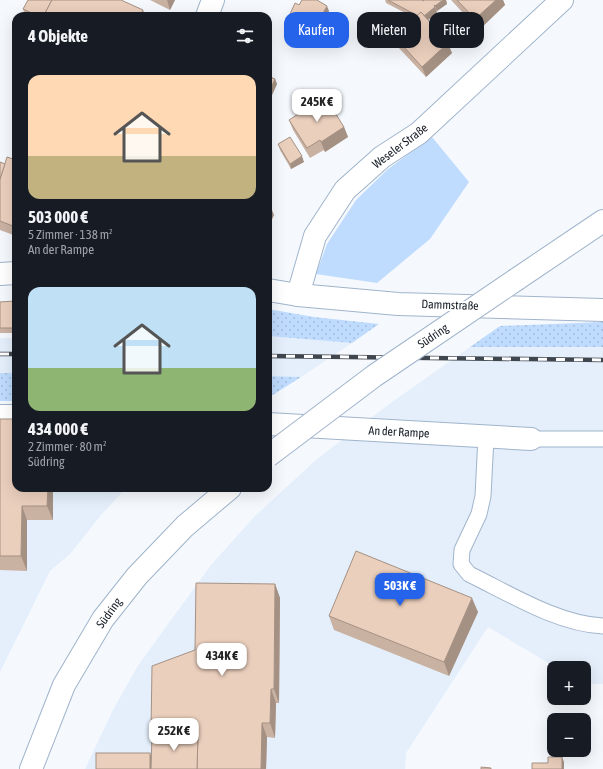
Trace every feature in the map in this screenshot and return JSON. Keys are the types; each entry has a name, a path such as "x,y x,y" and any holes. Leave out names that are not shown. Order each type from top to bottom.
{"street":[{"path":"208,12 213,0"},
{"name":"Weseler Straße","path":"298,295 315,236 345,190 382,157 419,134 562,0"},
{"name":"Südring","path":"272,453 374,376 603,221"},
{"path":"0,274 12,272"},
{"path":"272,291 298,295"},
{"name":"Dammstraße","path":"298,295 398,304 603,310"},
{"path":"0,416 12,416"},
{"name":"An der Rampe","path":"272,424 531,439"},
{"name":"Südring","path":"31,769 64,685 103,619 137,576 185,526 225,492"}],"lane":[{"path":"486,437 483,496 479,514 462,550 461,564 470,574 549,613 578,623 603,626"},
{"path":"531,439 603,439"}],"shaded area":[{"path":"432,137 469,182 430,239 377,283 316,274 327,244 356,200 388,169"},
{"path":"272,310 314,317 379,324 352,343 272,336"},
{"path":"603,322 603,347 470,347 500,326"},
{"path":"272,336 352,343 301,377 272,376"},
{"path":"0,338 12,338 12,373 0,373"},
{"path":"470,347 603,347 603,684 591,684 591,661 547,662 488,627 406,753 405,769 85,769 113,710 139,664 211,565 254,517 317,459 392,402"},
{"path":"0,373 12,373 12,401 0,401"},
{"path":"272,376 301,377 272,395"},
{"path":"0,426 12,472 12,492 122,492 101,515 70,554 50,571 0,672"}],"building":[{"path":"28,0 52,0 46,12 29,12 23,9"},
{"path":"52,0 121,0 143,10 142,12 46,12"},
{"path":"302,0 317,0 327,6 324,12 291,12 295,3 299,5"},
{"path":"388,0 443,0 435,6 434,5 435,7 424,16 421,12 410,12"},
{"path":"457,0 496,0 483,12 468,12"},
{"path":"421,12 429,21 429,48 443,48 422,67 405,48 421,48"},
{"path":"272,78 275,79 272,86"},
{"path":"325,97 344,127 321,142 320,140 307,148 289,120"},
{"path":"290,137 302,156 290,164 278,144"},
{"path":"7,157 12,159 12,226 0,221 0,179"},
{"path":"0,162 5,164 0,179"},
{"path":"12,301 12,328 0,328 0,302"},
{"path":"0,419 12,419 12,492 48,492 47,506 22,506 21,556 0,556"},
{"path":"356,551 472,598 444,662 329,616"},
{"path":"196,583 275,584 274,689 271,689 270,723 262,723 261,769 197,769 198,732 151,731 152,666 195,650"},
{"path":"152,735 198,736 197,769 151,769"},
{"path":"96,753 150,753 150,769 96,769"},
{"path":"548,757 562,757 562,769 532,769 532,763 548,763"},
{"path":"481,767 491,768 491,769 481,769"}],"railway":[{"path":"0,354 12,354"},
{"path":"272,356 603,360"}]}
